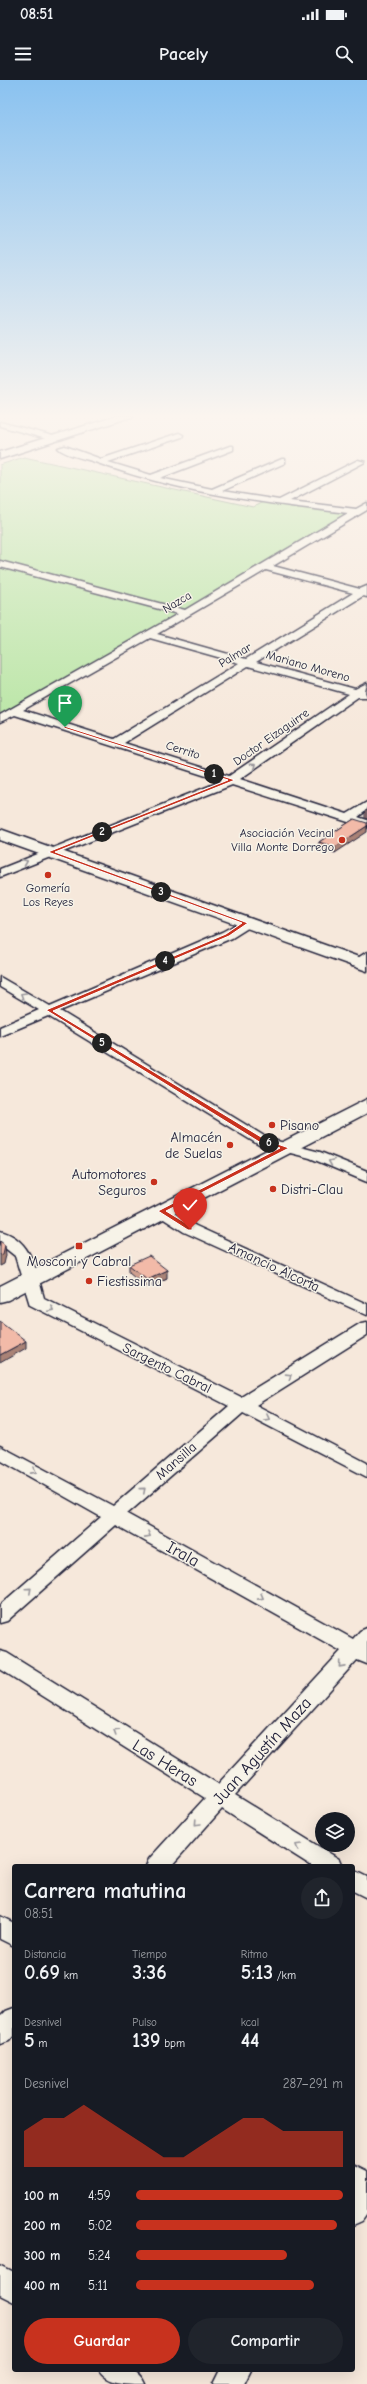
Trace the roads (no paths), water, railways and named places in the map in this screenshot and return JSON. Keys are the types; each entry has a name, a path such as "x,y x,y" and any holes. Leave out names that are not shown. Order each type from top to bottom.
{"main road":[{"path":"0,834 246,923 364,962"},
{"path":"0,1295 367,1105"}],"street":[{"name":"Nazca","path":"0,719 149,635 263,566 338,524"},
{"path":"0,564 186,613"},
{"path":"263,566 365,592"},
{"name":"Palmar","path":"117,742 365,592"},
{"name":"Mariano Moreno","path":"149,635 362,695"},
{"name":"Doctor Eizaguirre","path":"0,872 232,780 362,695 367,686"},
{"name":"Cerrito","path":"14,711 117,742 367,824"},
{"path":"349,818 367,804"},
{"path":"0,1032 227,935 246,923"},
{"path":"0,981 264,1142 315,1155 367,1177"},
{"name":"Amancio Alcorta","path":"162,1211 190,1229 367,1310"},
{"name":"Sargento Cabral","path":"0,1236 24,1254 36,1301 367,1470"},
{"name":"Mansilla","path":"0,1616 242,1405 367,1327"},
{"name":"Irala","path":"0,1452 113,1516 363,1647"},
{"name":"Juan Agustín Maza","path":"159,1864 363,1647"},
{"name":"Las Heras","path":"0,1659 328,1864"},
{"path":"355,1881 367,1888"},
{"path":"0,1926 12,1935"},
{"path":"0,2033 12,2021"},
{"path":"355,2177 367,2186"},
{"path":"355,2209 367,2193"},
{"path":"0,2278 12,2287"},
{"path":"116,2372 131,2384"},
{"path":"227,2384 236,2372"}],"place":[{"name":"Asociación Vecinal Villa Monte Dorrego","path":"342,840"},
{"name":"Gomería Los Reyes","path":"48,875"},
{"name":"Pisano","path":"272,1125"},
{"name":"Almacén de Suelas","path":"230,1145"},
{"name":"Automotores Seguros","path":"154,1182"},
{"name":"Distri-Clau","path":"273,1189"},
{"name":"Mosconi y Cabral","path":"79,1246"},
{"name":"Fiestissima","path":"89,1281"}]}
